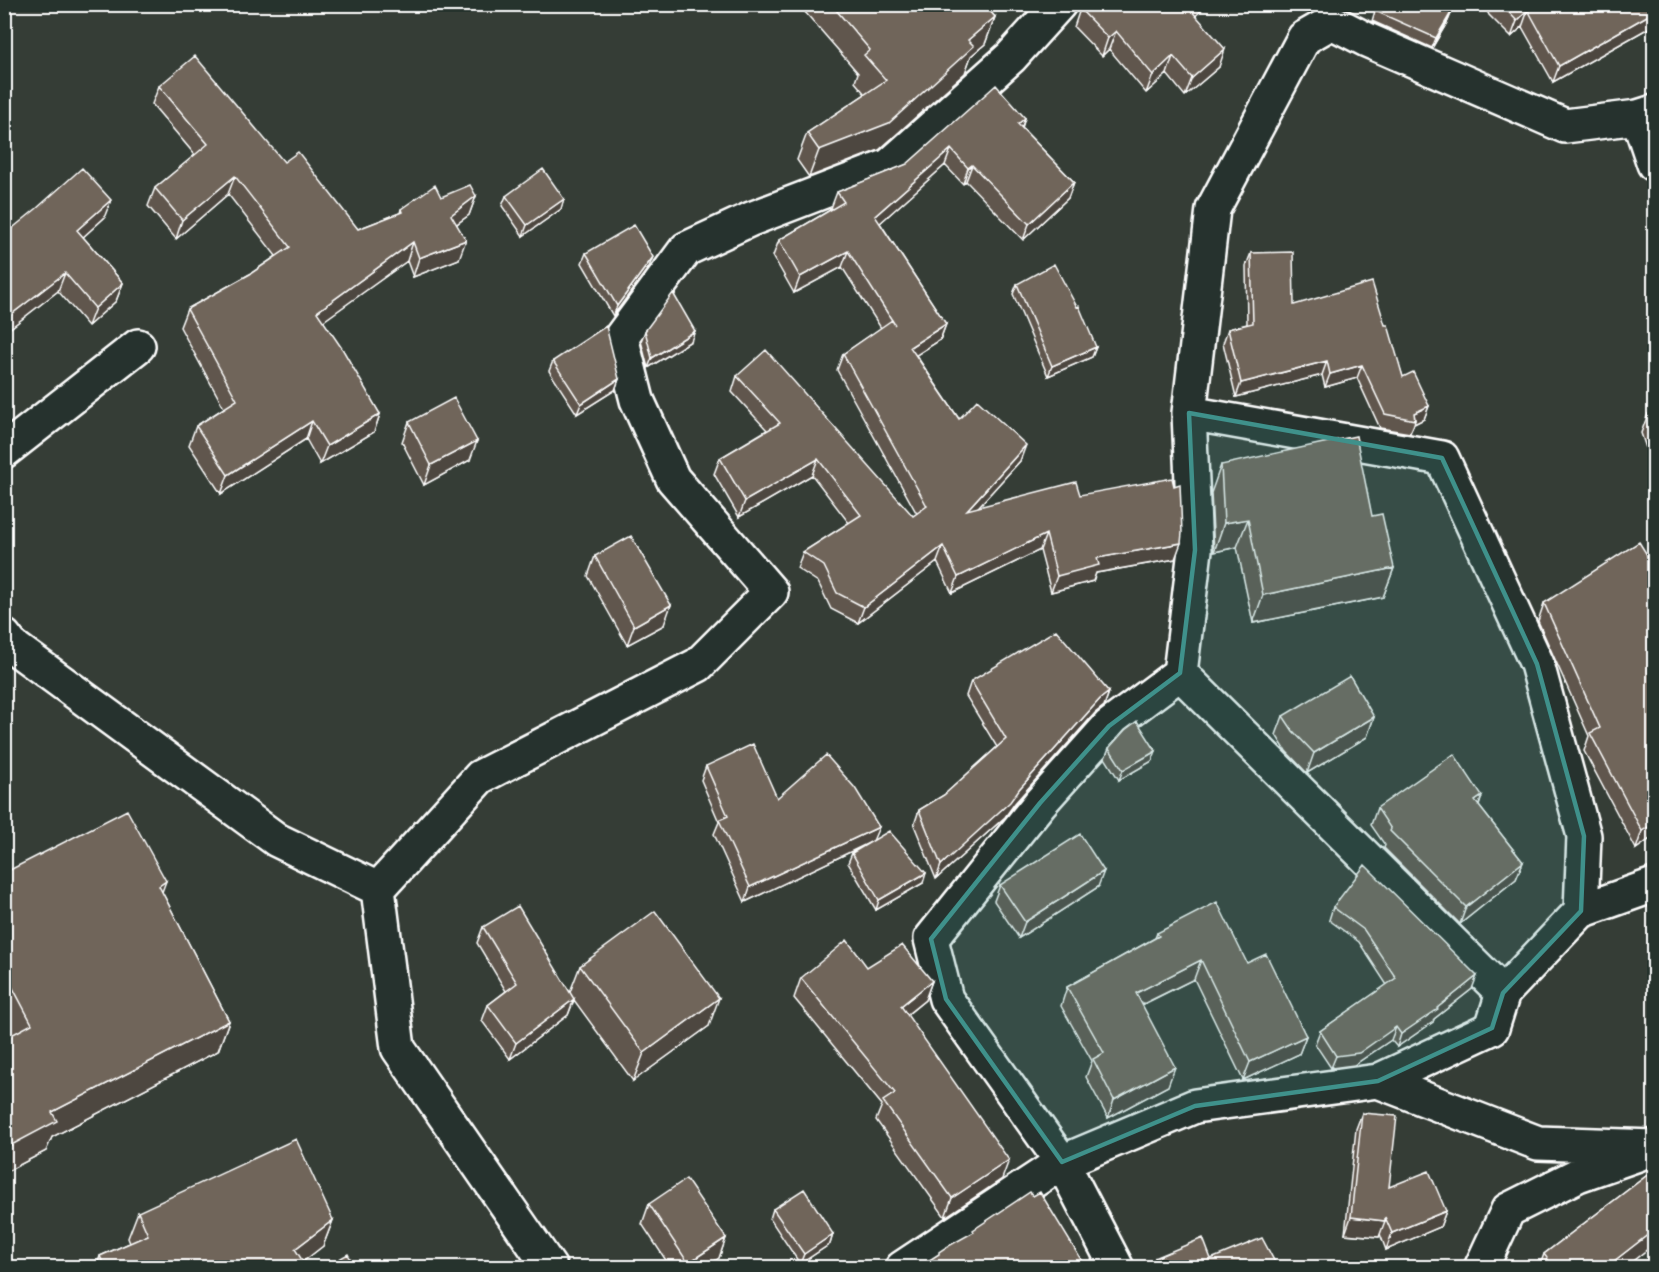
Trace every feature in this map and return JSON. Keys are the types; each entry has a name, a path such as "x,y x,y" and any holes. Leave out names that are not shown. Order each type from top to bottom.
{"street":[{"path":"550,1268 398,1048 378,889 480,777 698,665 771,592 673,479 637,400 621,338 686,249 751,219 889,166 1011,57 1059,4"},
{"path":"1117,1268 1062,1162 946,999 931,939 1040,803 1109,726 1180,673 1195,550 1189,413 1213,209 1304,38 1329,14 1367,40 1565,126 1646,115 1654,164"},
{"path":"4,451 138,346"},
{"path":"1189,413 1442,458 1537,664 1584,836 1581,911"},
{"path":"4,636 11,645 277,840 378,889"},
{"path":"1180,673 1503,993"},
{"path":"902,1268 1062,1162 1196,1106 1378,1081 1492,1028 1503,993 1581,911 1654,885"},
{"path":"1378,1081 1538,1143 1654,1147"},
{"path":"1481,1268 1508,1210 1578,1175 1654,1147"}],"highlighted area":[{"path":"1189,413 1442,458 1537,664 1584,836 1581,911 1503,993 1492,1028 1378,1081 1195,1106 1062,1162 946,999 931,939 1040,803 1109,726 1180,673 1195,550"}],"building":[{"path":"831,4 984,4 995,17 968,40 974,46 889,123 819,150 807,133 886,80 864,55 870,50"},
{"path":"1085,4 1195,4 1190,9 1225,49 1192,78 1173,56 1153,75 1116,31 1108,38 1080,9"},
{"path":"1379,4 1441,4 1452,11 1436,38 1375,11"},
{"path":"1501,4 1654,4 1654,12 1559,66 1528,10 1517,21"},
{"path":"195,56 284,162 298,152 358,229 402,212 401,209 435,185 441,197 470,185 476,196 451,215 466,240 419,258 413,242 317,312 343,350 380,414 327,446 312,421 228,475 196,426 237,400 187,309 250,274 290,247 235,176 182,220 155,188 208,144 159,86"},
{"path":"996,85 1025,118 1018,124 1074,182 1029,224 972,165 968,168 951,149 875,216 946,324 910,347 959,419 977,400 1026,445 967,510 1076,482 1080,495 1172,478 1174,486 1180,484 1181,543 1097,558 1099,565 1057,576 1046,534 958,577 943,546 864,607 837,593 824,566 803,552 861,515 818,459 745,501 720,458 780,423 737,376 766,350 913,516 927,506 843,354 892,320 848,251 800,277 779,240 844,202 837,192 907,164"},
{"path":"82,168 111,200 77,230 123,283 95,308 65,273 4,320 4,235"},
{"path":"543,169 564,199 527,225 506,196"},
{"path":"634,225 653,257 617,306 586,253"},
{"path":"1293,252 1294,305 1372,282 1385,325 1388,325 1403,377 1413,372 1429,406 1414,413 1415,420 1385,414 1362,365 1330,374 1327,361 1241,383 1228,329 1253,323 1251,253"},
{"path":"1054,264 1077,307 1079,306 1096,347 1052,366 1017,284"},
{"path":"673,293 695,331 652,358 645,331"},
{"path":"606,326 619,379 581,404 553,361"},
{"path":"454,398 477,441 431,465 409,422"},
{"path":"1654,411 1654,432 1648,414"},
{"path":"1356,436 1372,516 1382,514 1394,568 1263,595 1248,519 1224,523 1221,465"},
{"path":"631,536 671,605 634,626 595,556"},
{"path":"1639,542 1654,566 1654,823 1642,831 1590,733 1600,728 1544,603"},
{"path":"1056,630 1109,692 1100,699 1010,802 941,865 919,810 944,795 1006,739 971,681"},
{"path":"1350,676 1374,717 1314,753 1293,731 1283,716"},
{"path":"1137,721 1156,751 1123,770 1109,748 1125,730"},
{"path":"753,744 777,798 826,755 855,788 879,827 750,887 719,820 728,816 706,766"},
{"path":"1454,754 1482,796 1475,801 1523,862 1466,907 1390,831 1391,829 1377,808"},
{"path":"127,810 166,881 159,886 229,1021 52,1112 57,1121 4,1149 4,1039 32,1024 4,971 4,873"},
{"path":"889,831 926,873 879,900 852,853"},
{"path":"1080,834 1104,871 1025,922 1000,885"},
{"path":"1365,865 1477,976 1438,1009 1401,1034 1396,1027 1359,1053 1336,1056 1320,1031 1396,978 1364,930 1333,907"},
{"path":"1217,902 1247,963 1266,954 1306,1036 1250,1062 1201,960 1136,993 1175,1067 1114,1100 1093,1059 1104,1053 1067,987 1159,936 1157,933"},
{"path":"518,906 574,999 516,1043 488,1005 517,983 483,927"},
{"path":"655,911 719,998 644,1053 580,966"},
{"path":"847,940 867,967 902,945 932,981 901,1006 1009,1160 952,1198 883,1101 895,1093 801,978"},
{"path":"1362,1113 1397,1116 1389,1187 1429,1171 1446,1211 1392,1233 1385,1217 1385,1221 1351,1217"},
{"path":"296,1139 333,1220 295,1249 307,1268 105,1268 100,1256 148,1235 138,1212"},
{"path":"1654,1170 1654,1230 1605,1268 1554,1268 1544,1254"},
{"path":"686,1179 726,1238 688,1263 649,1204"},
{"path":"804,1189 833,1234 804,1254 773,1209"},
{"path":"1030,1192 1033,1196 1040,1192 1085,1266 1082,1268 917,1268 945,1248 974,1232 973,1230"},
{"path":"1203,1238 1211,1259 1262,1238 1278,1268 1159,1268 1155,1258"},
{"path":"348,1254 355,1268 323,1268"}]}
